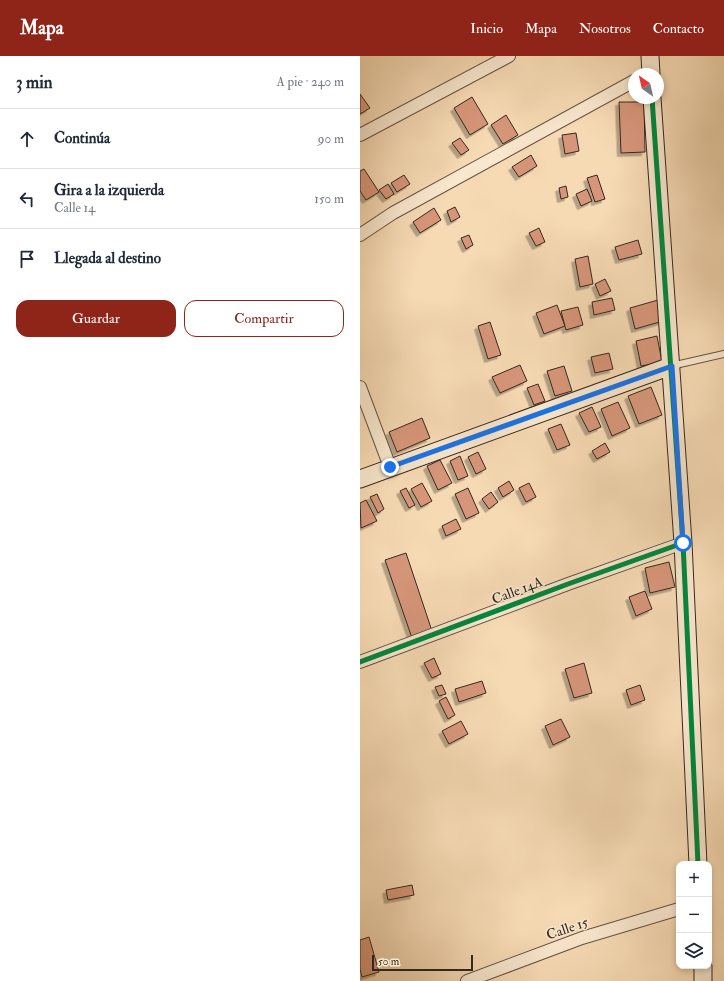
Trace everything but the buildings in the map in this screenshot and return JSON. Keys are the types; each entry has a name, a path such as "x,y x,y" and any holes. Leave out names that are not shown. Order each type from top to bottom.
{"street":[{"path":"360,135 509,56"},
{"path":"360,235 393,213 628,84"},
{"path":"652,104 672,366 683,543 698,861"},
{"path":"360,479 672,366"},
{"path":"360,387 390,467"},
{"name":"Calle 14A","path":"360,662 568,584 683,543"},
{"name":"Calle 15","path":"466,981 582,938 676,910"},
{"path":"703,969 703,981"}],"lane":[{"path":"672,366 724,354"}],"cycle path":[{"path":"652,104 683,543 698,861"},
{"path":"360,662 568,584 683,543"}],"route":[{"path":"390,467 672,366 683,543"}]}
